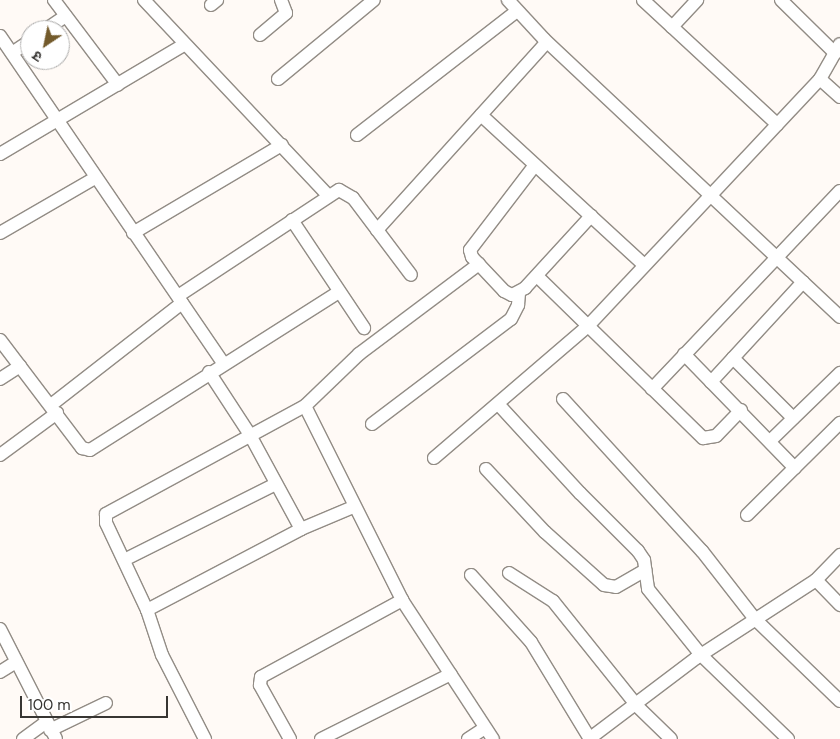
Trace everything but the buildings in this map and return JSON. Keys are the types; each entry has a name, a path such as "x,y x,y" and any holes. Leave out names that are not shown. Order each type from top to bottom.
{"street":[{"path":"54,0 118,85"},
{"path":"144,0 328,195"},
{"path":"260,35 286,13 281,0"},
{"path":"278,79 374,0"},
{"path":"508,0 548,42 840,317"},
{"path":"644,0 777,124"},
{"path":"672,27 696,0"},
{"path":"434,458 499,405 588,326 820,78 837,49 781,0"},
{"path":"357,135 517,11"},
{"path":"60,20 66,16"},
{"path":"0,36 95,178 224,363"},
{"path":"377,230 548,42"},
{"path":"0,154 185,44"},
{"path":"12,53 20,48"},
{"path":"820,78 840,97"},
{"path":"481,115 644,265"},
{"path":"133,232 282,145"},
{"path":"519,293 504,291 479,264 470,250 472,243 535,165"},
{"path":"0,233 95,178"},
{"path":"0,455 180,300 328,195 339,190 346,192 411,275"},
{"path":"652,389 775,256 840,191"},
{"path":"372,424 511,319 518,305 519,293 538,277 591,216"},
{"path":"292,220 364,328"},
{"path":"205,739 162,655 147,610 106,523 109,510 305,406 359,354 479,264"},
{"path":"538,277 703,438 716,436 741,410"},
{"path":"711,382 803,282"},
{"path":"0,340 82,448 90,450 209,372 339,292"},
{"path":"684,354 741,410 795,468"},
{"path":"733,358 793,418"},
{"path":"0,379 20,366"},
{"path":"209,372 250,435 301,529"},
{"path":"770,441 840,373"},
{"path":"564,399 685,532 755,620 840,701"},
{"path":"499,405 580,493 638,551 644,560 648,589 701,655 788,739"},
{"path":"305,406 353,507 402,600 493,739"},
{"path":"747,515 840,423"},
{"path":"486,469 545,532 604,585 616,587 645,570"},
{"path":"124,560 276,484"},
{"path":"147,610 301,529 353,507"},
{"path":"471,575 531,642 590,739 637,706 701,655 816,580 840,555"},
{"path":"509,573 553,601 637,706 671,739"},
{"path":"816,580 840,605"},
{"path":"290,739 260,684 261,677 402,600"},
{"path":"0,629 50,730"},
{"path":"0,672 16,662"},
{"path":"321,739 451,674"},
{"path":"24,739 50,730 106,702"},
{"path":"468,739 485,728"}]}
